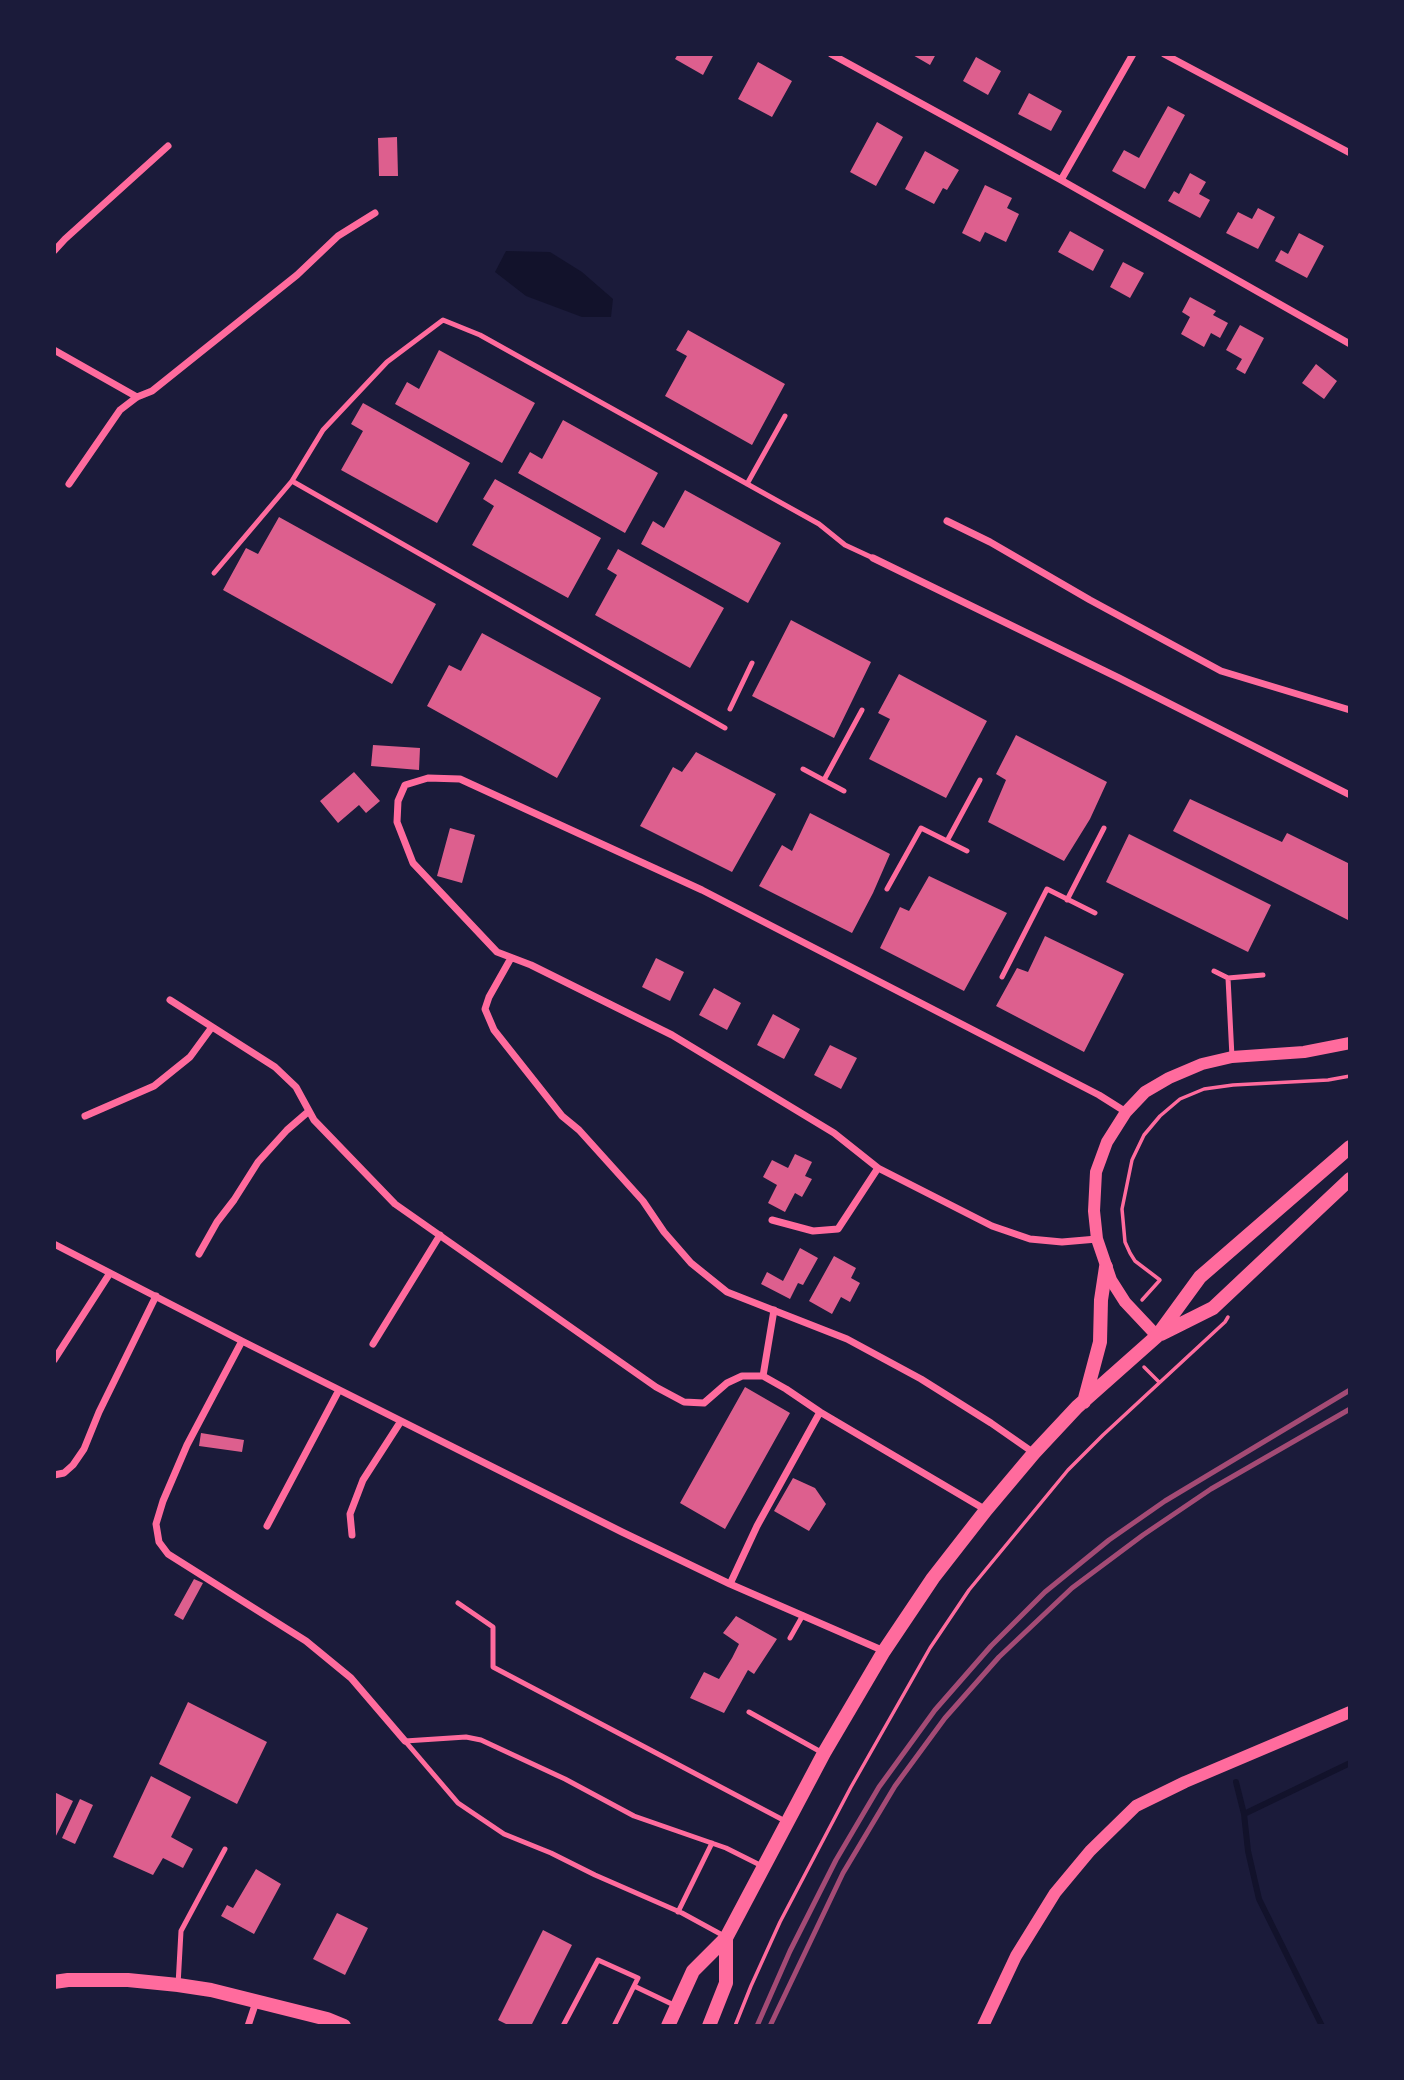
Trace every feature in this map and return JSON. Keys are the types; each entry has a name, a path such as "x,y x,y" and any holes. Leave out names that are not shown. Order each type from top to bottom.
{"main road":[{"path":"667,2026 693,1971 726,1938 824,1753 884,1651 933,1578 1034,1452 1157,1336 1200,1277 1350,1147"},
{"path":"1157,1336 1213,1308 1350,1179"},
{"path":"1084,1402 1100,1342 1101,1300 1106,1267"},
{"path":"709,2026 726,1983 726,1938"},
{"path":"54,1982 128,1980 211,1990 344,2026"}],"street":[{"path":"831,54 1350,344"},
{"path":"1060,180 1133,54"},
{"path":"1164,54 1350,153"},
{"path":"54,251 168,146"},
{"path":"69,484 120,410 137,397 152,391 297,275 338,236 374,212"},
{"path":"54,350 137,397"},
{"path":"947,521 990,542 1221,671 1350,710"},
{"path":"873,558 1350,795"},
{"path":"1097,1239 1062,1242 1030,1239 992,1226 878,1168 834,1133 672,1035 531,965 497,952 413,863 397,822 398,801 405,785 428,778 460,779 702,890 1126,1112"},
{"path":"511,958 485,1009 494,1030 562,1116 579,1130 643,1201 664,1232 691,1262 727,1292 847,1339 921,1379 1034,1452"},
{"path":"170,1000 275,1067 296,1087 314,1120 395,1204 656,1387 684,1402 704,1403 727,1383 742,1376 763,1376 986,1510"},
{"path":"85,1116 154,1086 190,1057 212,1027"},
{"path":"1157,1336 1125,1302 1111,1280 1097,1239 1094,1211 1097,1172 1107,1142 1126,1112 1145,1092 1202,1064 1232,1057 1304,1052 1350,1043"},
{"path":"199,1254 216,1222 234,1200 258,1162 287,1130 309,1111"},
{"path":"772,1220 813,1231 838,1229 878,1168"},
{"path":"373,1345 440,1236"},
{"path":"54,1244 622,1532 730,1584 884,1651"},
{"path":"54,1360 110,1273"},
{"path":"54,1475 64,1473 84,1449 99,1412 156,1296"},
{"path":"763,1376 774,1310"},
{"path":"242,1341 187,1445 163,1501 156,1524 159,1542 168,1554 315,1649 351,1678 405,1741"},
{"path":"267,1526 339,1390"},
{"path":"730,1584 757,1527 820,1412"},
{"path":"352,1535 350,1514 363,1480 401,1421"},
{"path":"983,2026 1016,1956 1055,1893 1090,1851 1136,1806 1185,1782 1350,1712"},
{"path":"248,2026 256,2002"}],"lane":[{"path":"214,573 292,481 323,430 387,362 443,320 480,335 819,524 845,545 873,558"},
{"path":"747,484 785,416"},
{"path":"292,481 725,728"},
{"path":"730,709 752,663"},
{"path":"824,780 862,710"},
{"path":"803,769 844,791"},
{"path":"947,841 980,780"},
{"path":"887,889 921,828 967,851"},
{"path":"1068,900 1104,828"},
{"path":"1002,977 1046,890 1095,913"},
{"path":"1214,971 1228,978 1264,975"},
{"path":"1228,978 1232,1057"},
{"path":"458,1603 493,1628 493,1667 787,1822"},
{"path":"790,1638 803,1615"},
{"path":"749,1712 824,1753"},
{"path":"405,1741 466,1737 481,1740 565,1779 634,1816 712,1843 763,1867"},
{"path":"405,1741 458,1803 504,1834 678,1912 726,1938"},
{"path":"678,1912 712,1843"},
{"path":"177,1985 181,1931 225,1849"},
{"path":"563,2026 598,1960 638,1978 614,2026"},
{"path":"634,1986 677,2006"}],"path":[{"path":"1160,1280 1135,1261 1130,1253 1125,1242 1122,1219 1123,1198 1132,1160 1144,1135 1160,1116 1180,1099 1204,1089 1350,1076"},
{"path":"735,2026 780,1922 844,1799 930,1648 969,1590 1068,1470 1230,1315"}],"shaded area":[{"path":"506,251 550,252 582,272 613,299 611,317 582,317 526,296 495,272"}],"building":[{"path":"678,54 714,54 703,75 675,59"},
{"path":"911,54 936,54 930,65"},
{"path":"976,57 1001,71 988,95 963,81"},
{"path":"758,62 792,81 772,117 738,99"},
{"path":"1029,93 1062,111 1051,131 1018,114"},
{"path":"1168,106 1185,115 1145,189 1112,171 1124,150 1139,158"},
{"path":"877,122 903,137 876,186 850,172"},
{"path":"397,137 398,176 379,176 378,138"},
{"path":"925,151 959,170 947,190 943,188 934,204 905,189"},
{"path":"1190,173 1206,182 1199,194 1210,200 1200,218 1168,201 1174,191 1179,194"},
{"path":"985,185 1012,198 1007,208 1019,214 1006,242 985,232 980,242 962,233"},
{"path":"1258,208 1275,217 1258,249 1226,233 1238,212 1252,219"},
{"path":"1070,231 1104,250 1093,271 1058,252"},
{"path":"1299,233 1324,246 1307,278 1275,261 1281,250 1288,254"},
{"path":"1123,262 1144,273 1130,298 1110,287"},
{"path":"1190,297 1216,311 1213,315 1228,323 1220,338 1211,333 1204,347 1181,334 1190,317 1182,312"},
{"path":"1240,325 1264,338 1245,374 1236,369 1242,359 1226,350"},
{"path":"688,330 785,384 752,445 665,396 687,356 676,350"},
{"path":"439,350 535,403 502,463 395,404 407,382 419,389"},
{"path":"1316,364 1337,381 1324,399 1302,383"},
{"path":"363,403 470,463 437,523 341,470 363,431 351,424"},
{"path":"563,420 658,473 625,533 518,473 530,452 542,459"},
{"path":"495,479 601,538 568,598 472,545 494,506 483,499"},
{"path":"685,490 781,543 748,603 641,544 653,521 664,528"},
{"path":"279,517 436,604 392,684 223,590 246,548 258,554"},
{"path":"618,549 724,608 690,668 595,615 617,575 607,569"},
{"path":"791,620 871,662 834,738 752,696"},
{"path":"482,633 601,698 557,778 427,706 449,665 461,671"},
{"path":"899,674 987,721 946,798 869,759 890,719 878,713"},
{"path":"1016,735 1107,782 1090,819 1064,861 988,822 1006,780 996,774"},
{"path":"373,745 420,748 419,770 371,766"},
{"path":"696,752 776,794 732,872 640,826 673,767 682,772"},
{"path":"354,772 380,801 366,813 359,805 338,823 320,801"},
{"path":"1190,799 1282,842 1287,833 1350,864 1350,921 1173,831"},
{"path":"810,813 890,854 852,933 759,886 782,845 792,851"},
{"path":"450,828 475,835 462,883 437,876"},
{"path":"1129,834 1271,905 1248,952 1106,882"},
{"path":"929,876 1007,913 964,991 880,948 900,907 909,911"},
{"path":"1045,936 1124,974 1084,1052 996,1006 1017,968 1028,972"},
{"path":"656,958 684,972 670,1001 642,987"},
{"path":"714,988 741,1003 727,1030 699,1015"},
{"path":"773,1014 800,1029 784,1059 757,1045"},
{"path":"830,1045 857,1058 841,1089 814,1075"},
{"path":"795,1154 812,1162 805,1176 812,1179 802,1197 795,1193 785,1212 768,1203 777,1185 763,1177 772,1160 788,1168"},
{"path":"800,1248 818,1258 803,1285 798,1283 790,1299 761,1284 767,1272 783,1281"},
{"path":"834,1256 856,1268 851,1278 860,1283 850,1302 841,1297 832,1314 809,1301"},
{"path":"745,1387 790,1413 725,1529 680,1503"},
{"path":"201,1433 244,1440 242,1452 199,1446"},
{"path":"793,1478 815,1488 826,1504 809,1531 774,1511"},
{"path":"194,1579 203,1583 183,1620 174,1615"},
{"path":"736,1616 777,1639 754,1674 748,1670 724,1713 690,1698 704,1672 719,1679 732,1658 739,1644 723,1633"},
{"path":"188,1702 267,1742 237,1804 159,1764"},
{"path":"151,1776 191,1797 171,1837 193,1849 183,1868 163,1858 153,1875 113,1857"},
{"path":"54,1792 73,1801 54,1840"},
{"path":"80,1799 93,1805 75,1844 62,1838"},
{"path":"256,1869 281,1884 254,1934 221,1916 227,1905 233,1908"},
{"path":"337,1913 368,1928 345,1975 313,1959"},
{"path":"543,1930 572,1945 531,2026 510,2026 498,2020"}],"waterway":[{"path":"1244,1814 1350,1763"},
{"path":"1236,1782 1259,1899 1322,2026"}],"railway":[{"path":"757,2026 790,1951 836,1860 879,1787 935,1710 991,1646 1045,1592 1109,1540 1165,1501 1350,1390"},
{"path":"770,2026 843,1873 895,1786 945,1718 999,1657 1072,1588 1143,1535 1211,1489 1350,1409"}]}
